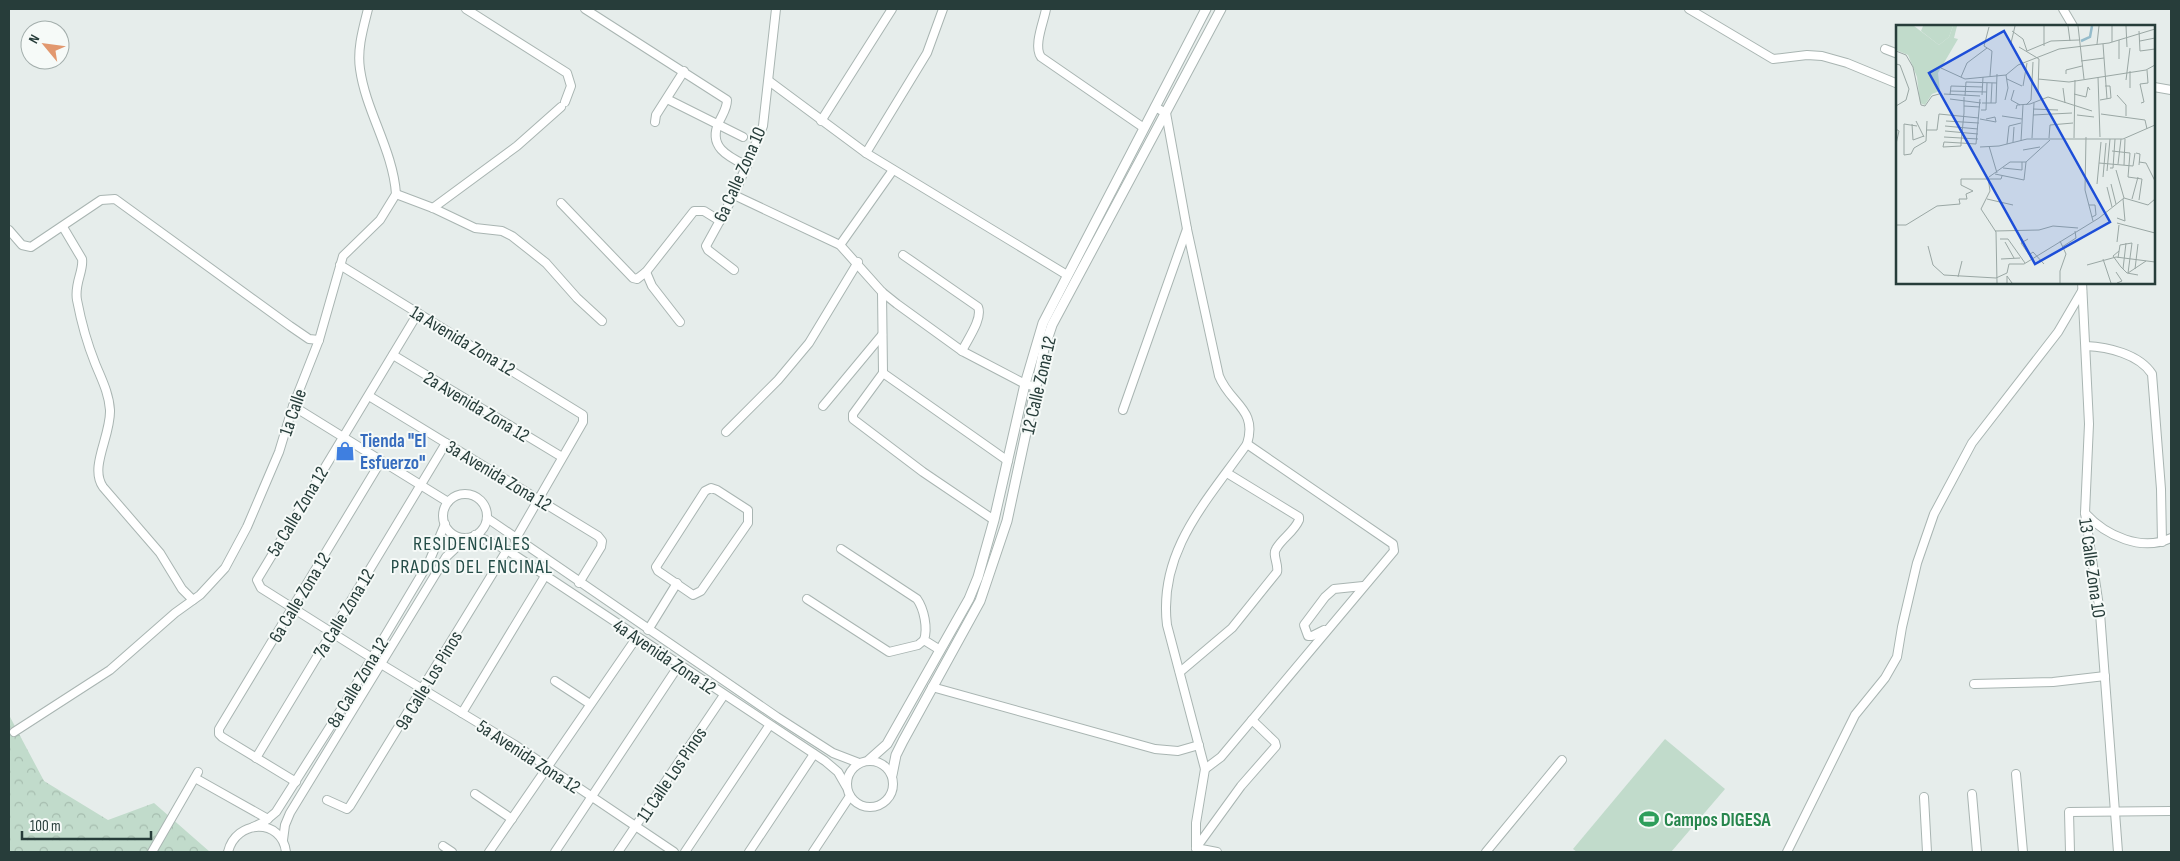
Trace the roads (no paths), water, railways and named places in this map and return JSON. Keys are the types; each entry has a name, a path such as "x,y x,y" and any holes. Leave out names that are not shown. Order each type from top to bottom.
{"street":[{"path":"368,9 360,41 360,68 365,94 389,160 396,194 433,208 477,229 502,231 519,240 546,262 577,298 602,321"},
{"path":"433,208 511,151 563,104 570,86 567,73 466,9"},
{"path":"585,9 727,100 726,108 718,124 716,137 719,150 747,166"},
{"name":"6a Calle Zona 10","path":"734,270 706,248 734,195 763,126 776,9"},
{"path":"821,121 892,9"},
{"path":"866,152 927,53 943,9"},
{"path":"1046,9 1038,45 1038,52 1041,57 1144,128"},
{"name":"12 Calle Zona 12","path":"869,760 888,744 969,599 978,577 994,520 1025,384 1043,323 1206,9"},
{"name":"12 Calle Zona 12","path":"892,775 899,748 980,601 1007,521 1036,387 1052,325 1221,9"},
{"path":"1689,9 1774,59 1807,55 1822,56 1847,63 1896,83"},
{"path":"2064,9 2072,25"},
{"path":"1885,49 1896,53"},
{"path":"655,122 656,115 684,72"},
{"path":"769,82 821,121 893,170 1067,275"},
{"path":"2155,87 2171,90"},
{"path":"667,99 744,137"},
{"path":"1155,107 1166,113 1187,229 1219,376 1227,392 1245,411 1249,421 1250,433 1247,444 1180,540 1170,572 1165,612 1205,770 1196,823 1195,850"},
{"path":"840,245 893,170"},
{"name":"1a Calle","path":"14,732 110,670 217,578 240,544 272,470 319,340 340,265 349,248 380,220 396,194"},
{"path":"734,195 840,245 858,262 882,292 962,351 1025,384 1036,387"},
{"path":"9,230 22,245 28,248 63,227 101,200 115,199 290,326 309,338 319,340"},
{"path":"561,203 637,279 646,272 694,211 704,211 720,221"},
{"path":"63,227 82,259 76,284 77,300 94,360 108,400 108,431 98,464 97,476 102,487 160,553 182,589 193,600"},
{"path":"1123,410 1187,229"},
{"path":"903,255 978,307 980,312 978,318 962,351"},
{"path":"726,432 778,380 809,343 858,262"},
{"name":"1a Avenida Zona 12","path":"340,265 578,410 584,417 562,457"},
{"path":"646,272 652,286 680,322"},
{"path":"1787,852 1855,715 1885,678 1898,657 1902,627 1922,544 1946,490 1972,443 2058,332 2082,287"},
{"name":"13 Calle Zona 10","path":"2082,287 2089,424 2085,514 2100,613 2118,852"},
{"path":"882,292 883,374 853,414 853,419 923,472 994,520"},
{"name":"5a Calle Zona 12","path":"291,608 261,588 257,583 260,573 418,313"},
{"path":"823,406 882,335"},
{"path":"2086,346 2122,352 2143,365 2152,374 2161,489 2162,542"},
{"name":"2a Avenida Zona 12","path":"394,355 562,457"},
{"path":"883,374 1008,462"},
{"name":"3a Avenida Zona 12","path":"369,396 602,541 601,547 579,583"},
{"path":"294,406 448,502"},
{"name":"7a Calle Zona 12","path":"256,758 446,443"},
{"path":"1205,770 1221,757 1394,551 1393,544 1247,444"},
{"path":"515,540 562,457"},
{"name":"6a Calle Zona 12","path":"256,758 219,734 220,727 381,460"},
{"path":"1180,672 1232,628 1278,572 1274,555 1276,548 1299,520 1298,517 1227,474"},
{"path":"711,488 717,490 748,510 748,523 701,591 694,595 677,583 658,571 656,567 657,562 705,492 711,488"},
{"path":"460,494 474,495 484,505 487,518 485,525 475,536 466,538 453,534 445,524 443,512 448,502 460,494"},
{"path":"2085,514 2100,527 2124,538 2144,544 2162,542 2171,538"},
{"name":"4a Avenida Zona 12","path":"487,518 515,540 833,753 860,763"},
{"name":"8a Calle Zona 12","path":"228,852 237,835 268,819 281,805 434,554 445,524"},
{"name":"4a Avenida Zona 12","path":"475,536 507,550 769,726 814,754 838,772 846,786"},
{"name":"8a Calle Zona 12","path":"283,840 284,825 290,813 446,558 466,538"},
{"path":"807,599 885,650 898,651 918,645 924,640 923,612 917,599 841,549"},
{"name":"9a Calle Los Pinos","path":"327,800 348,809 507,550"},
{"path":"462,713 545,576"},
{"path":"648,630 677,583"},
{"path":"1329,627 1312,636 1306,634 1304,629 1306,621 1334,589 1363,586"},
{"path":"291,608 372,658"},
{"path":"489,852 636,637"},
{"path":"924,640 940,650"},
{"name":"5a Avenida Zona 12","path":"381,664 547,767 674,852"},
{"path":"555,852 679,665"},
{"path":"1974,684 2053,682 2105,676"},
{"path":"556,681 590,704"},
{"path":"932,688 1154,749 1178,751 1199,745"},
{"name":"11 Calle Los Pinos","path":"618,852 724,695"},
{"path":"1195,850 1241,786 1276,746 1275,742 1252,720"},
{"path":"685,852 769,726"},
{"path":"749,852 814,754"},
{"path":"256,758 296,782"},
{"path":"869,760 883,764 892,775 893,782 891,796 874,808 860,806 850,796 846,786 850,772 860,763 869,760"},
{"path":"1486,852 1562,760"},
{"path":"2016,774 2023,852"},
{"path":"152,852 197,775 268,819"},
{"path":"475,794 512,819"},
{"path":"1972,794 1977,852"},
{"path":"812,852 850,796"},
{"path":"1924,797 1927,852"},
{"path":"2070,852 2068,812 2171,811"},
{"path":"253,827 270,829 283,840 286,852"},
{"path":"443,846 452,852"},
{"path":"1195,850 1218,852"}],"place":[{"name":"Tienda \"El Esfuerzo\"","path":"345,451"},
{"name":"Campos DIGESA","path":"1649,819"}],"district":[{"name":"RESIDENCIALES PRADOS DEL ENCINAL","path":"472,554"}]}
